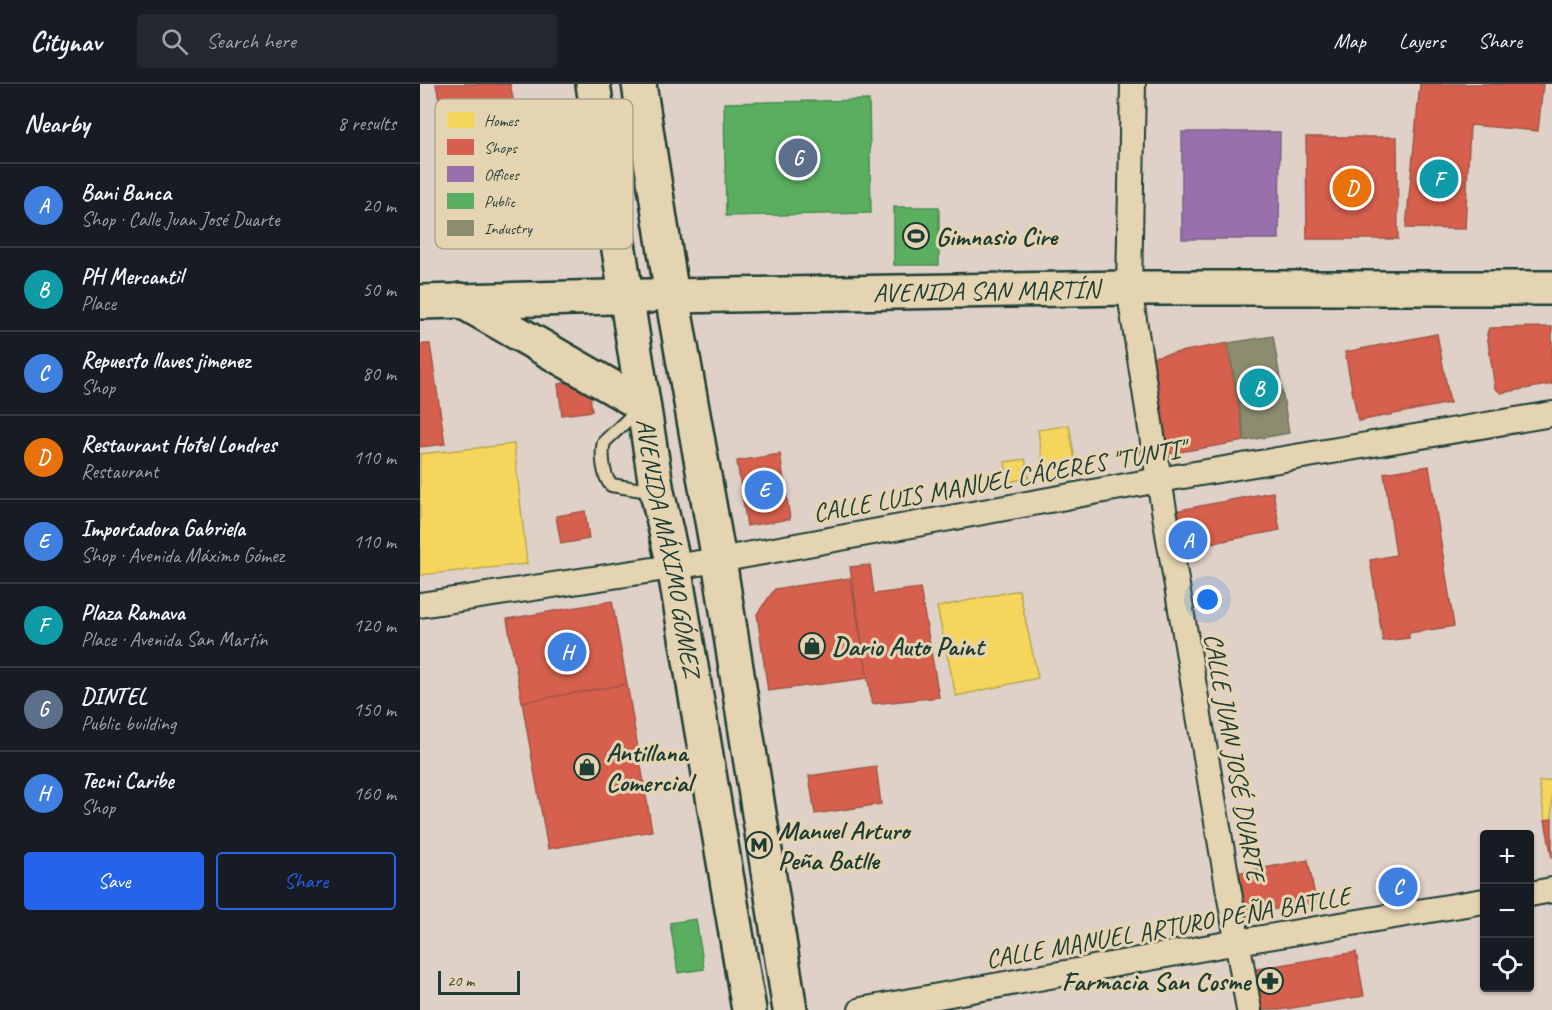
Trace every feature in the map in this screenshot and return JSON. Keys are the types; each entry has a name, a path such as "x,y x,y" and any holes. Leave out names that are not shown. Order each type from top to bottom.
{"main road":[{"name":"AVENIDA MÁXIMO GÓMEZ","path":"593,84 595,99"},
{"name":"AVENIDA MÁXIMO GÓMEZ","path":"639,84 672,296 719,560 790,1010"},
{"name":"AVENIDA MÁXIMO GÓMEZ","path":"619,249 657,492 674,566 749,1010"},
{"name":"AVENIDA SAN MARTÍN","path":"420,302 627,296 1129,288 1552,288"},
{"path":"460,300 644,405"}],"street":[{"name":"CALLE JUAN JOSÉ DUARTE","path":"1133,84 1129,288 1159,480 1249,1010"},
{"name":"CALLE LUIS MANUEL CÁCERES \"TUNTI\"","path":"420,605 719,560 1159,480 1552,414"},
{"path":"1534,893 1552,890"},
{"name":"CALLE MANUEL ARTURO PEÑA BATLLE","path":"861,1010 1238,942 1480,902"}],"lane":[{"path":"644,405 604,442 606,477 611,485 657,492"}],"building: Homes":[{"path":"1069,425 1077,472 1045,477 1038,430"},
{"path":"514,444 527,564 420,575 420,454"},
{"path":"1025,459 1029,478 1008,482 1005,462"},
{"path":"1019,590 1038,678 956,696 937,607"},
{"path":"1552,780 1552,819 1545,820 1539,782"}],"building: Shops":[{"path":"436,84 510,84 513,99 439,99"},
{"path":"1420,84 1543,84 1538,131 1470,125 1465,229 1406,228"},
{"path":"1306,137 1397,137 1398,239 1307,239"},
{"path":"1552,327 1552,384 1501,393 1495,388 1487,334 1489,328"},
{"path":"1437,334 1450,403 1358,421 1345,352"},
{"path":"1228,343 1245,441 1168,454 1152,357"},
{"path":"420,344 430,344 445,444 420,447"},
{"path":"588,379 592,411 562,415 558,384"},
{"path":"780,454 790,519 747,526 737,461"},
{"path":"1429,466 1454,626 1409,633 1409,638 1383,641 1370,560 1396,555 1384,473"},
{"path":"1273,492 1280,530 1175,550 1174,511"},
{"path":"585,511 589,539 561,544 556,516"},
{"path":"870,565 874,594 920,588 939,697 872,704 850,567"},
{"name":"Dario Auto Paint","path":"850,578 868,678 768,691 757,614 775,589"},
{"path":"612,601 627,684 522,702 507,619"},
{"name":"Antillana Comercial","path":"627,684 652,831 548,849 522,702"},
{"path":"876,766 881,804 815,814 809,776"},
{"path":"1552,819 1552,858 1545,820"},
{"path":"1308,860 1316,902 1249,914 1243,907 1236,873"},
{"path":"1356,952 1364,996 1280,1010 1255,1010 1250,979 1257,969"}],"building: Offices":[{"path":"1182,132 1280,132 1279,239 1182,239"}],"building: Public":[{"path":"869,100 871,213 726,216 724,103"},
{"name":"Gimnasio Cire","path":"894,207 939,207 939,265 894,265"},
{"path":"696,919 704,969 678,973 670,923"}],"building: Industry":[{"path":"1273,336 1289,433 1245,441 1228,343"}],"place":[{"name":"DINTEL","path":"798,158"},
{"name":"Plaza Ramava","path":"1439,179"},
{"name":"Restaurant Hotel Londres","path":"1352,188"},
{"name":"Gimnasio Cire","path":"916,236"},
{"name":"PH Mercantil","path":"1259,388"},
{"name":"Importadora Gabriela","path":"764,490"},
{"name":"Bani Banca","path":"1188,540"},
{"name":"Dario Auto Paint","path":"812,646"},
{"name":"Tecni Caribe","path":"567,652"},
{"name":"Antillana Comercial","path":"587,767"},
{"name":"Manuel Arturo Peña Batlle","path":"759,845"},
{"name":"Repuesto llaves jimenez","path":"1398,887"},
{"name":"Farmacia San Cosme","path":"1270,981"}]}
